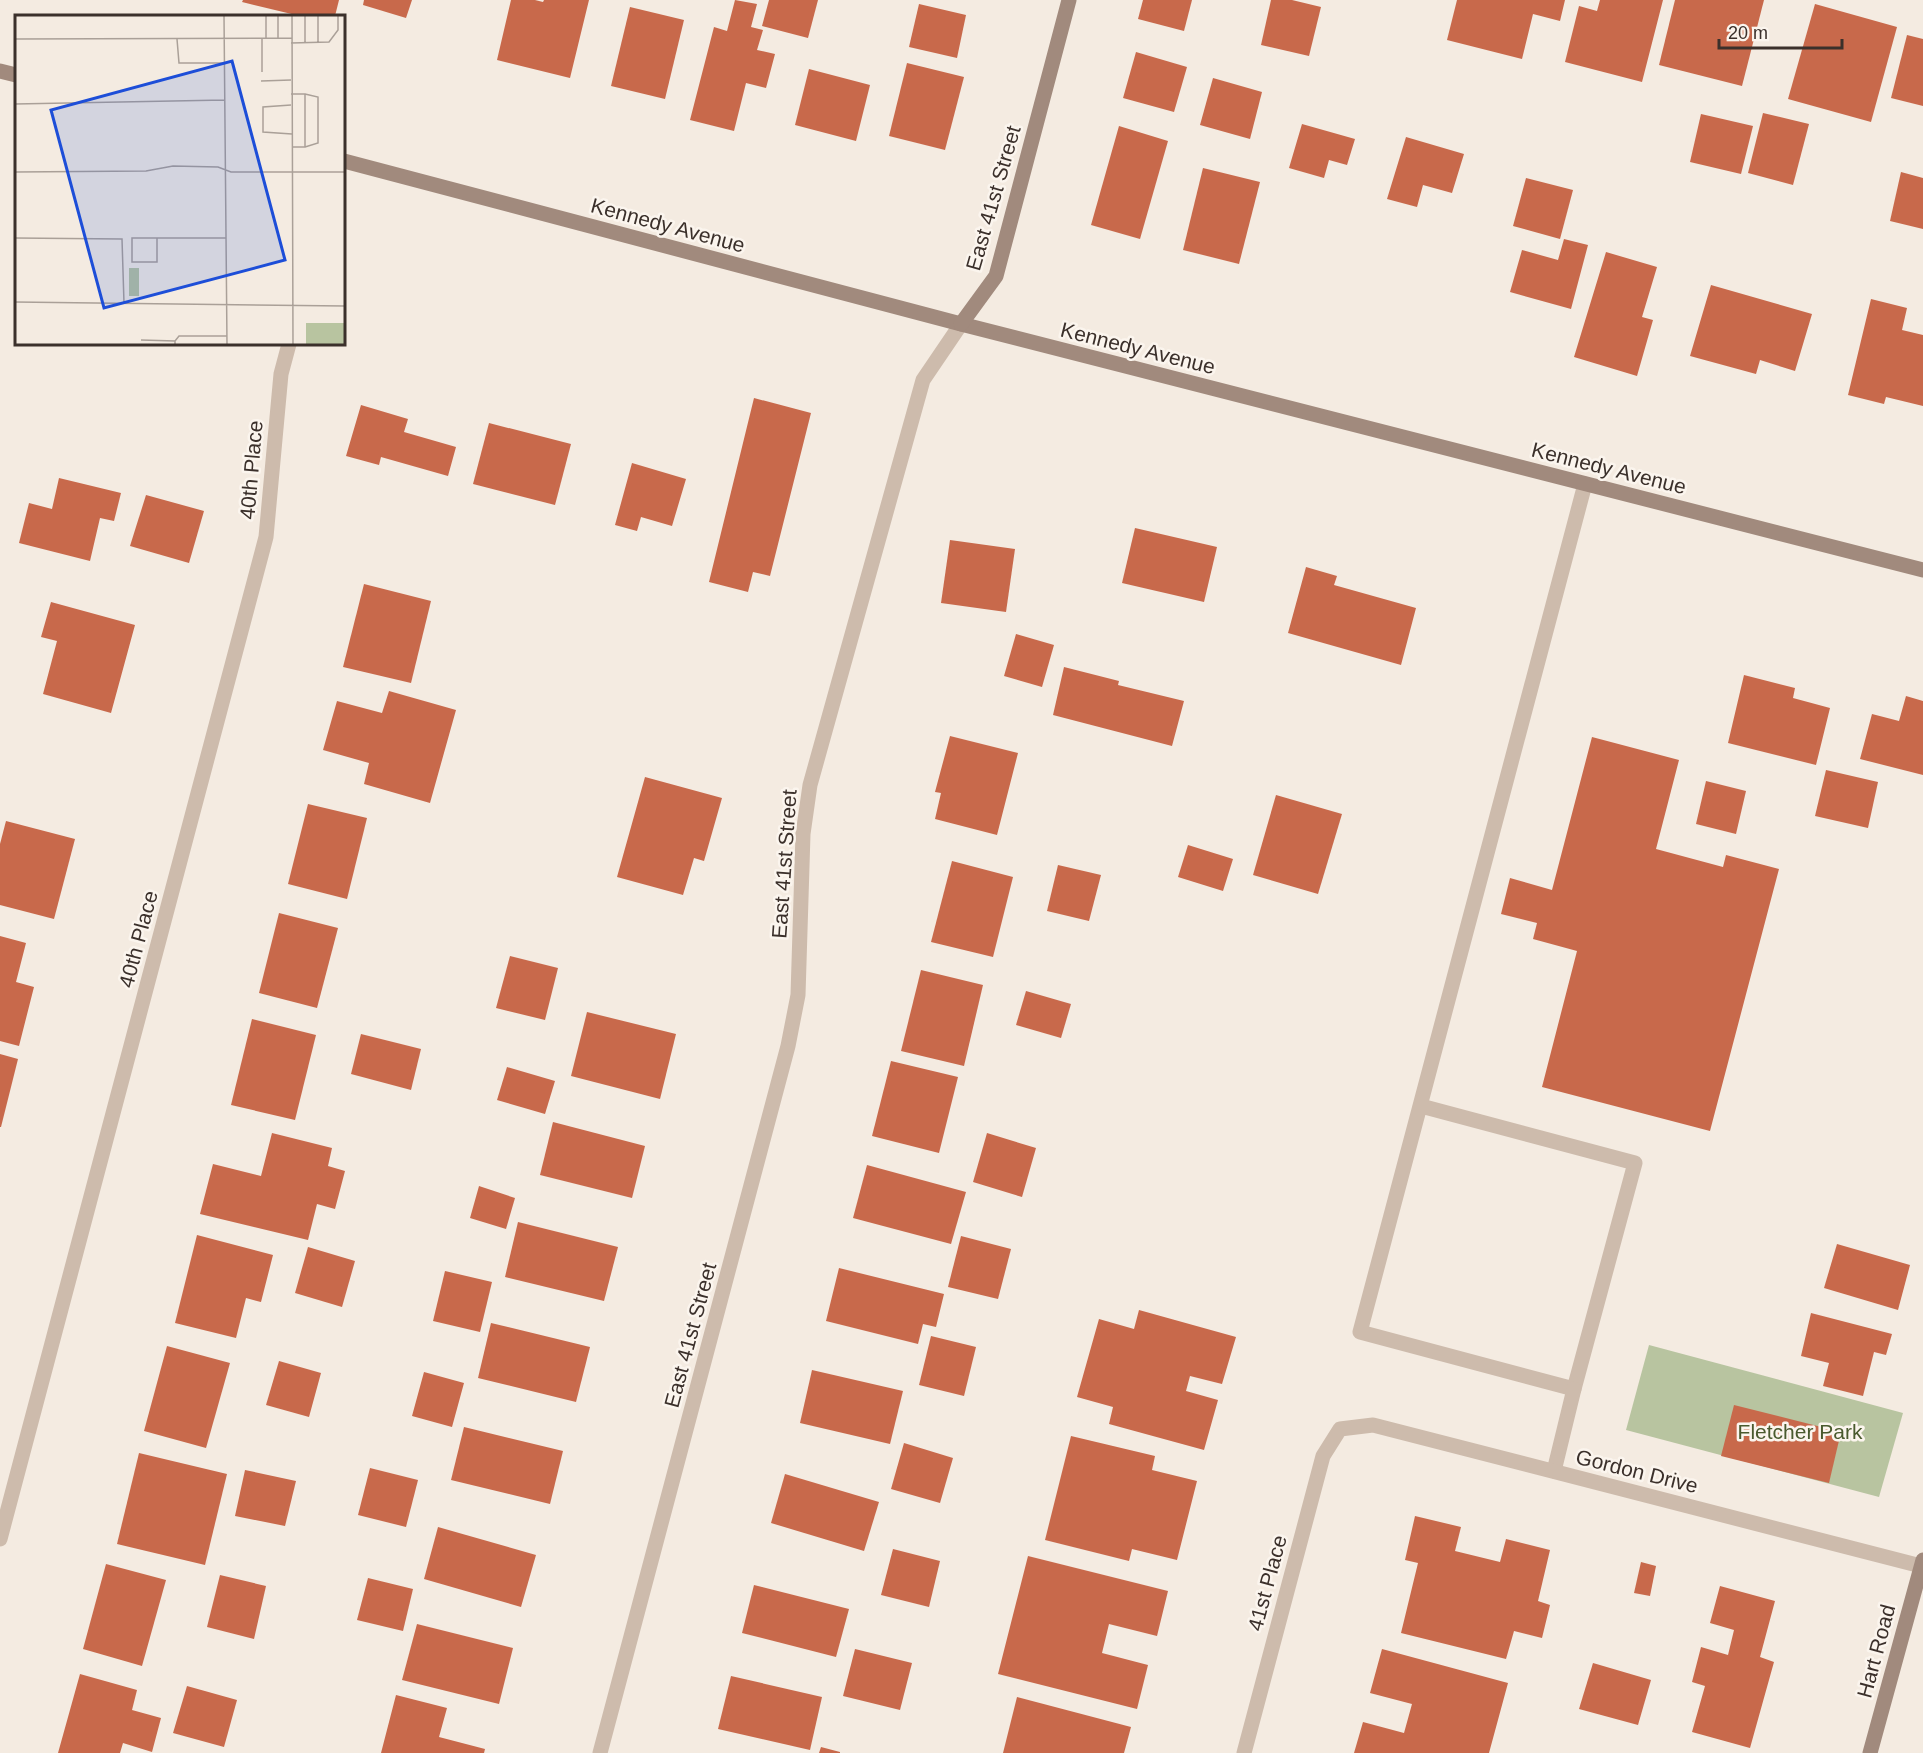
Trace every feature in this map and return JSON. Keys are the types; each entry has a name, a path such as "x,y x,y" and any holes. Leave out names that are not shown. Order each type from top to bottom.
{"street":[{"name":"East 41st Street","path":"600,1753 788,1046 798,995 803,834 810,785 923,380 996,276 1069,0"},
{"path":"0,71 15,75"},
{"name":"Kennedy Avenue","path":"345,161 961,324 1923,570"},
{"name":"40th Place","path":"0,1539 266,537 281,374 289,345"},
{"path":"1574,1389 1360,1332 1585,484"},
{"path":"1421,1106 1635,1163 1554,1471"},
{"name":"Gordon Drive","path":"1340,1429 1373,1425 1922,1563"},
{"name":"41st Place","path":"1244,1753 1323,1456 1340,1429"},
{"name":"Hart Road","path":"1870,1753 1922,1563"}],"green space":[{"name":"Fletcher Park","path":"1649,1345 1903,1413 1879,1497 1626,1430"}],"building":[{"path":"243,0 339,0 335,15 296,15 242,2"},
{"path":"364,0 412,0 406,18 363,5"},
{"path":"511,0 543,2 544,0 589,0 570,78 497,60"},
{"path":"735,0 757,4 751,27 763,30 757,50 775,54 766,88 746,83 734,131 690,120 714,27 727,31"},
{"path":"769,0 818,0 808,38 762,26"},
{"path":"1143,0 1192,0 1184,31 1138,19"},
{"path":"1271,0 1292,0 1321,7 1309,56 1261,45"},
{"path":"1457,0 1565,0 1560,21 1533,14 1522,59 1447,40"},
{"path":"1600,0 1663,0 1642,82 1565,62 1579,6 1597,11"},
{"path":"1675,0 1764,0 1742,86 1659,65"},
{"path":"919,4 966,15 957,58 909,47"},
{"path":"1815,4 1897,27 1871,122 1788,99"},
{"path":"630,7 684,20 665,99 611,86"},
{"path":"1907,35 1923,39 1923,106 1891,98"},
{"path":"1136,52 1187,67 1174,112 1123,98"},
{"path":"907,63 964,77 945,150 889,136"},
{"path":"809,69 870,85 856,141 795,125"},
{"path":"1213,78 1262,92 1250,139 1200,125"},
{"path":"1763,113 1809,124 1793,185 1748,173"},
{"path":"1701,114 1753,126 1741,174 1690,162"},
{"path":"1302,124 1355,139 1347,165 1329,160 1324,178 1289,168"},
{"path":"1119,126 1168,141 1140,239 1091,225"},
{"path":"1406,137 1464,154 1452,193 1423,185 1417,207 1387,199"},
{"path":"1203,168 1260,182 1239,264 1183,250"},
{"path":"1901,172 1923,178 1923,229 1890,221"},
{"path":"1526,178 1573,190 1560,239 1513,226"},
{"path":"1564,239 1588,245 1571,309 1510,292 1522,250 1558,260"},
{"path":"1606,252 1657,267 1642,317 1653,320 1637,376 1574,357"},
{"path":"1711,285 1812,314 1795,371 1760,360 1756,374 1690,356"},
{"path":"1871,299 1907,308 1902,330 1923,335 1923,406 1886,397 1884,404 1848,395"},
{"path":"754,398 811,413 770,576 753,572 748,592 709,582"},
{"path":"361,405 408,419 404,432 456,447 448,476 381,457 379,465 346,456"},
{"path":"489,423 571,444 555,505 473,484"},
{"path":"632,463 686,479 672,526 641,517 637,531 615,525"},
{"path":"59,478 121,493 114,521 100,518 90,561 19,543 29,503 52,509"},
{"path":"146,495 204,511 189,563 130,546"},
{"path":"1135,528 1217,547 1204,602 1122,583"},
{"path":"950,540 1015,549 1006,612 941,603"},
{"path":"1306,567 1337,576 1334,585 1416,608 1401,665 1288,633"},
{"path":"364,584 431,601 411,683 343,667"},
{"path":"51,602 135,625 111,713 43,694 57,641 41,637"},
{"path":"1016,634 1054,645 1042,687 1004,676"},
{"path":"1064,667 1119,681 1118,685 1184,701 1172,746 1053,715"},
{"path":"1744,675 1795,688 1793,698 1830,708 1816,765 1728,743"},
{"path":"389,691 456,710 430,803 364,784 369,763 323,750 337,701 382,713"},
{"path":"1906,696 1923,701 1923,775 1860,759 1872,714 1899,721"},
{"path":"950,736 1018,753 997,835 935,819 941,793 935,792"},
{"path":"1592,737 1679,760 1656,849 1723,867 1726,855 1779,869 1710,1131 1542,1087 1577,951 1533,939 1537,923 1501,914 1510,878 1552,890"},
{"path":"1826,770 1878,782 1868,828 1815,816"},
{"path":"645,777 722,798 704,861 694,858 683,895 617,877"},
{"path":"1706,781 1746,791 1736,834 1696,824"},
{"path":"1276,795 1342,814 1318,894 1253,875"},
{"path":"308,804 367,818 347,899 288,884"},
{"path":"6,821 75,839 54,919 0,905 0,844"},
{"path":"1188,845 1233,859 1223,891 1178,877"},
{"path":"952,861 1013,877 993,957 931,942"},
{"path":"1058,865 1101,875 1089,921 1047,911"},
{"path":"279,913 338,928 317,1008 259,993"},
{"path":"0,936 26,943 16,982 34,987 19,1046 0,1041"},
{"path":"510,956 558,968 545,1020 496,1008"},
{"path":"921,970 983,985 964,1066 901,1051"},
{"path":"1026,991 1071,1004 1061,1038 1016,1025"},
{"path":"587,1012 676,1034 660,1099 571,1076"},
{"path":"252,1019 316,1035 295,1120 231,1105"},
{"path":"361,1034 421,1049 411,1090 351,1074"},
{"path":"0,1054 18,1059 1,1127 0,1127"},
{"path":"891,1061 958,1077 939,1153 872,1136"},
{"path":"507,1067 555,1081 545,1114 497,1100"},
{"path":"553,1122 645,1146 632,1198 540,1175"},
{"path":"272,1133 332,1148 328,1166 345,1171 335,1209 317,1204 308,1240 200,1214 213,1164 261,1176"},
{"path":"987,1133 1036,1148 1022,1197 973,1182"},
{"path":"867,1165 966,1192 951,1244 853,1218"},
{"path":"479,1186 515,1198 506,1229 470,1218"},
{"path":"518,1222 618,1247 604,1301 505,1277"},
{"path":"197,1235 273,1255 261,1302 246,1298 236,1338 175,1323"},
{"path":"961,1236 1011,1249 998,1299 948,1287"},
{"path":"1837,1244 1910,1265 1898,1310 1824,1288"},
{"path":"308,1247 355,1261 342,1307 295,1293"},
{"path":"839,1268 944,1294 936,1327 923,1324 918,1344 826,1321"},
{"path":"445,1271 492,1282 480,1332 433,1321"},
{"path":"1139,1310 1236,1337 1222,1384 1190,1376 1186,1391 1218,1400 1204,1450 1109,1424 1113,1407 1077,1397 1099,1319 1134,1329"},
{"path":"1811,1313 1892,1334 1886,1355 1874,1352 1863,1396 1823,1386 1829,1363 1801,1356"},
{"path":"491,1323 590,1347 576,1402 478,1378"},
{"path":"931,1336 976,1347 964,1396 919,1385"},
{"path":"167,1346 230,1363 206,1448 144,1431"},
{"path":"279,1361 321,1373 309,1417 266,1405"},
{"path":"812,1370 903,1391 890,1444 800,1423"},
{"path":"424,1372 464,1383 452,1427 412,1416"},
{"path":"1734,1405 1841,1432 1829,1483 1721,1456"},
{"path":"464,1427 563,1451 550,1504 451,1480"},
{"path":"1071,1436 1155,1456 1152,1470 1197,1481 1177,1560 1132,1549 1129,1561 1045,1540"},
{"path":"904,1443 953,1458 940,1503 891,1489"},
{"path":"139,1453 227,1474 205,1565 117,1544"},
{"path":"370,1468 418,1480 406,1527 358,1515"},
{"path":"245,1470 296,1481 285,1526 235,1516"},
{"path":"785,1474 879,1502 864,1551 771,1523"},
{"path":"1415,1516 1461,1527 1455,1551 1500,1562 1506,1539 1550,1550 1538,1601 1550,1605 1542,1638 1514,1631 1506,1659 1401,1633 1418,1563 1405,1560"},
{"path":"438,1527 536,1555 521,1607 424,1579"},
{"path":"893,1549 940,1561 929,1607 881,1595"},
{"path":"1028,1556 1168,1591 1157,1636 1109,1624 1102,1653 1148,1665 1137,1709 998,1674"},
{"path":"1641,1562 1656,1566 1650,1596 1634,1593"},
{"path":"106,1564 166,1580 142,1666 83,1649"},
{"path":"220,1575 266,1586 254,1639 207,1627"},
{"path":"368,1578 413,1589 403,1631 357,1620"},
{"path":"754,1585 849,1609 836,1657 742,1633"},
{"path":"1720,1586 1775,1601 1760,1657 1774,1662 1750,1748 1692,1732 1705,1686 1692,1682 1701,1647 1728,1655 1734,1630 1710,1623"},
{"path":"417,1624 513,1648 499,1704 402,1680"},
{"path":"855,1649 912,1663 900,1710 843,1696"},
{"path":"1382,1649 1508,1683 1489,1753 1354,1753 1363,1722 1404,1733 1412,1704 1370,1693"},
{"path":"1593,1663 1651,1680 1638,1725 1579,1709"},
{"path":"80,1674 137,1690 132,1710 161,1718 152,1752 123,1743 120,1753 58,1753"},
{"path":"731,1676 822,1697 810,1750 718,1729"},
{"path":"187,1686 237,1700 224,1747 173,1733"},
{"path":"396,1695 447,1708 439,1737 485,1749 484,1753 381,1753"},
{"path":"1017,1697 1131,1727 1124,1753 1003,1753"},
{"path":"821,1747 840,1752 840,1753 819,1753"}]}
